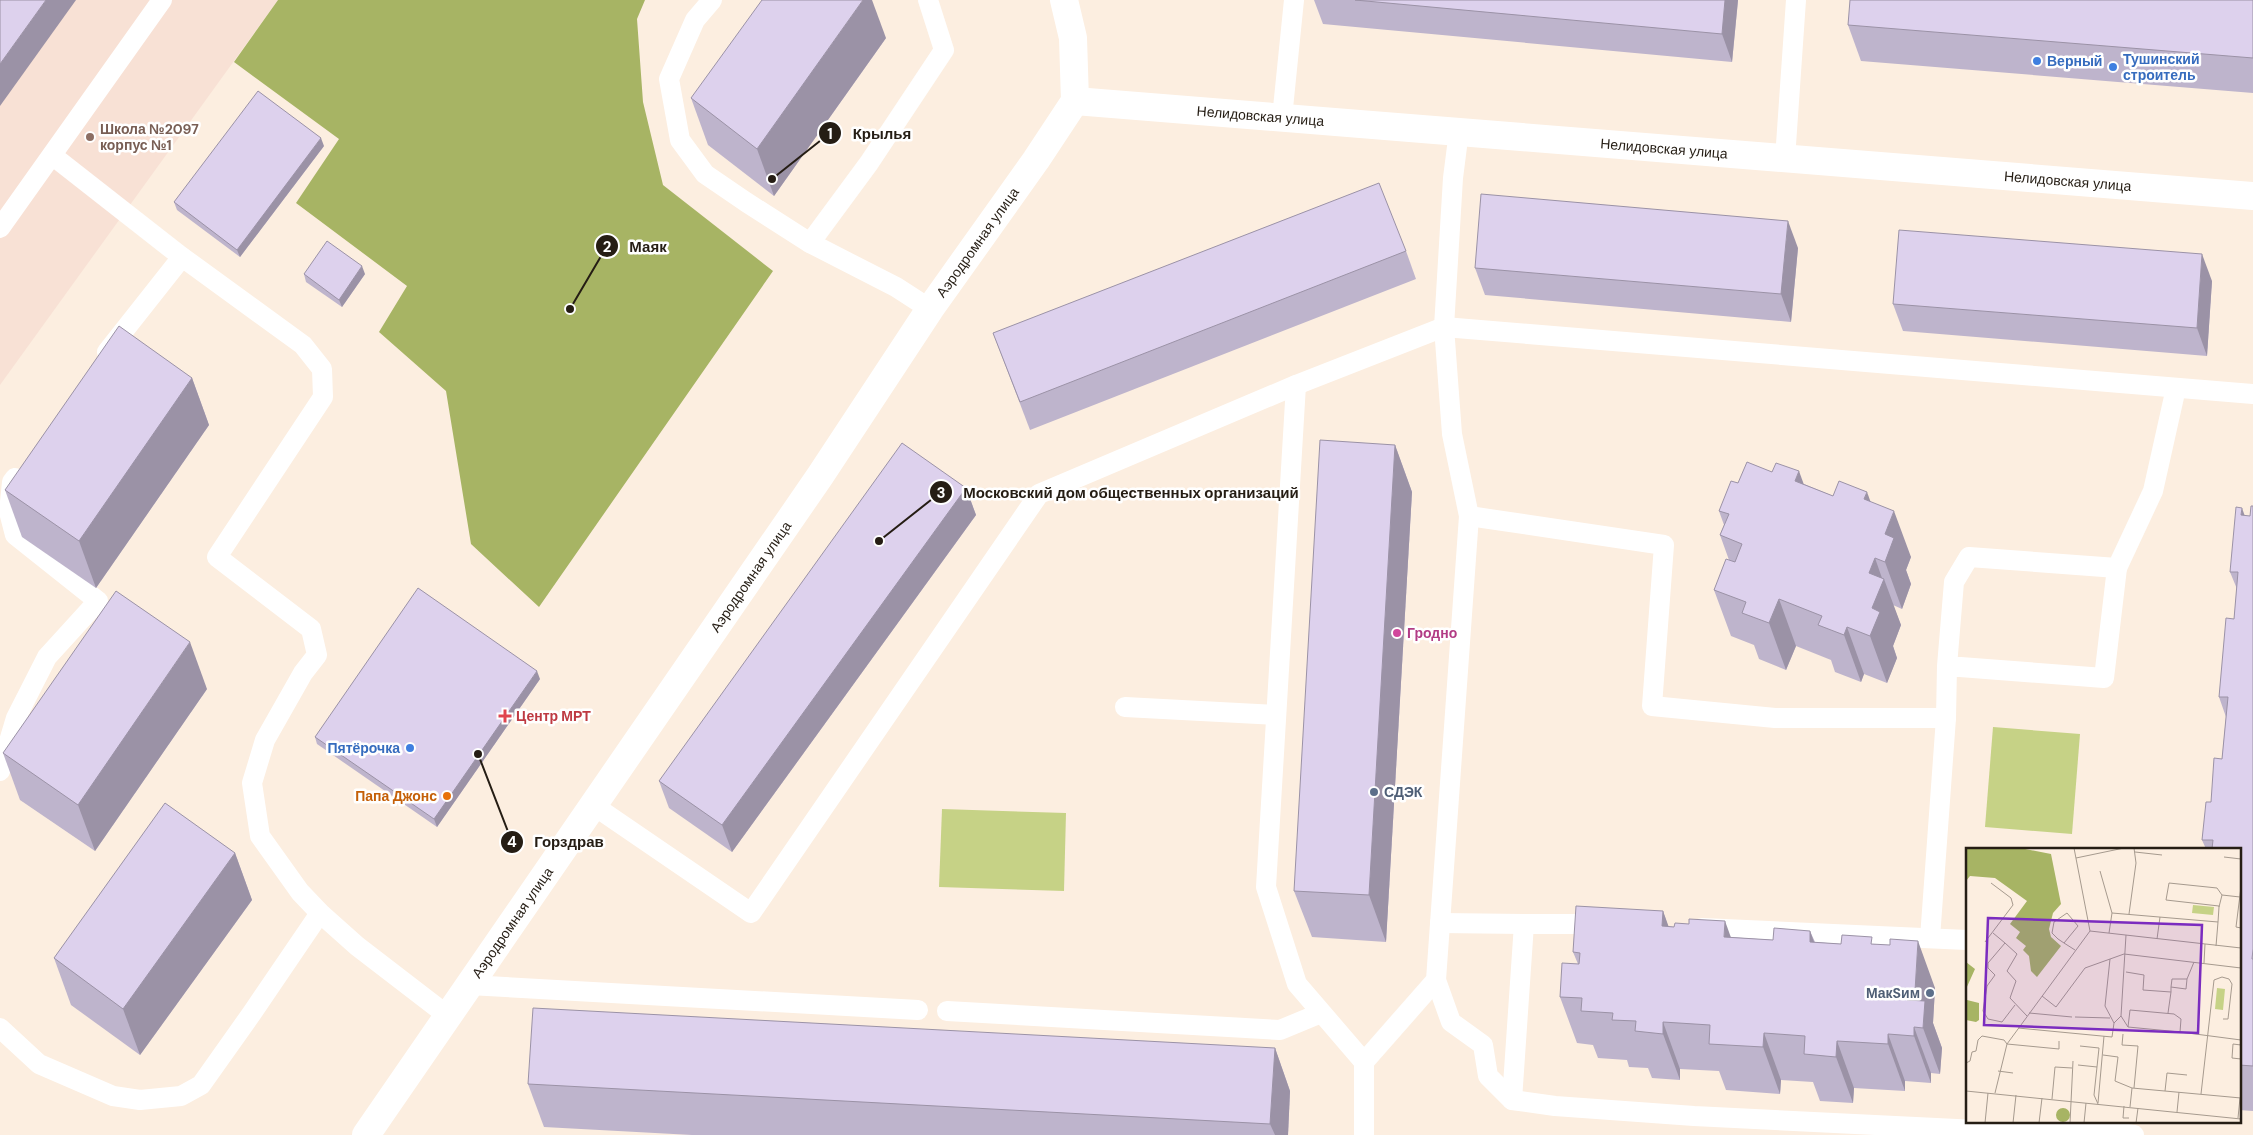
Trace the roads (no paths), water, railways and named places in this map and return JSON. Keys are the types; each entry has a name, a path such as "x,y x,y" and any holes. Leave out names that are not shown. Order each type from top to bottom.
{"street":[{"path":"1064,0 1073,38 1075,101"},
{"name":"Нелидовская улица","path":"1075,101 2253,196"},
{"name":"Аэродромная улица","path":"366,1135 820,476 930,309 1036,160 1075,101"}],"lane":[{"path":"0,228 53,156 162,0"},
{"path":"712,0 695,20 669,79 680,140 705,174 810,243 896,287 930,309"},
{"path":"810,243 869,163 944,50 928,0"},
{"path":"1282,118 1294,0"},
{"path":"1785,159 1796,0"},
{"path":"1459,131 1453,178 1444,328 1452,434 1469,516 1436,980 1451,1022 1483,1045 1488,1076 1512,1100 1554,1106 1704,1116 2092,1129 2134,1135"},
{"path":"53,156 182,257 303,345 322,368 323,397 217,557 311,629 317,655 303,673 265,740 252,783 260,836 300,892 320,913 357,946 448,1016"},
{"path":"98,365 182,257"},
{"path":"593,805 751,913 1039,494 1296,386 1444,328 2253,394"},
{"path":"1296,386 1266,887 1297,984 1364,1062 1364,1135"},
{"path":"1948,666 2104,678 2117,568 2153,491 2176,388"},
{"path":"0,771 16,718 47,657 98,601 15,535 9,512 12,482 24,467"},
{"path":"1469,516 1664,545 1652,706 1775,718 1946,718"},
{"path":"1930,938 1954,582 1969,557 2117,568"},
{"path":"1126,707 1276,715"},
{"path":"0,1028 38,1064 113,1096 140,1100 181,1096 201,1085 320,913"},
{"path":"1440,923 1624,925"},
{"path":"1512,1100 1524,924"},
{"path":"1684,927 1966,940"},
{"path":"1364,1062 1436,980"},
{"path":"469,985 918,1010"},
{"path":"947,1011 1280,1030 1321,1013"}],"place":[{"name":"Верный","path":"2037,61"},
{"name":"Тушинский строитель","path":"2113,67"},
{"name":"Школа №2097 корпус №1","path":"90,137"},
{"name":"Крылья","path":"772,179"},
{"name":"Маяк","path":"570,309"},
{"name":"Московский дом общественных организаций","path":"879,541"},
{"name":"Гродно","path":"1397,633"},
{"name":"Центр МРТ","path":"505,716"},
{"name":"Пятёрочка","path":"410,748"},
{"name":"Горздрав","path":"478,754"},
{"name":"СДЭК","path":"1374,792"},
{"name":"Папа Джонс","path":"447,796"},
{"name":"МакSим","path":"1930,993"}]}
